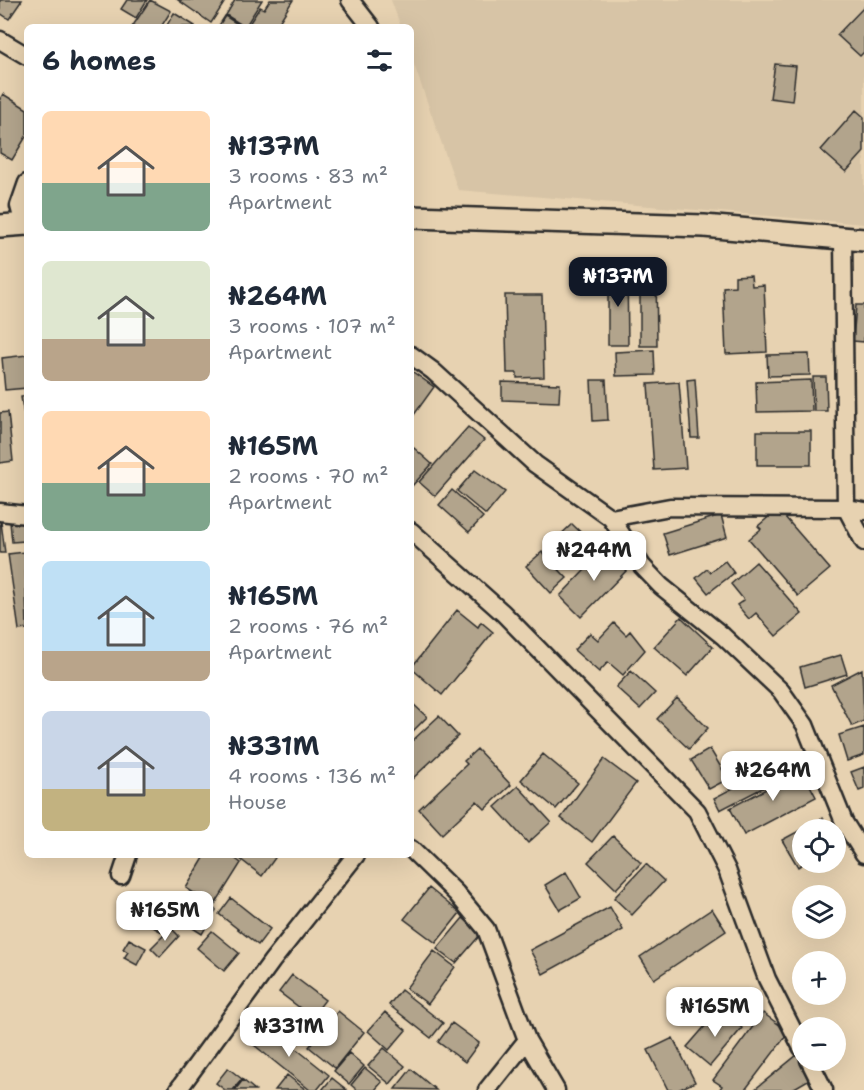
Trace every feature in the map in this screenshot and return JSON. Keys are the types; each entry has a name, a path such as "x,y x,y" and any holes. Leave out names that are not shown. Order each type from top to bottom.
{"street":[{"path":"350,0 369,24"},
{"path":"0,40 24,54"},
{"path":"24,192 19,206 24,219"},
{"path":"414,217 704,226 854,239 846,508 864,542"},
{"path":"0,226 24,224"},
{"path":"414,357 535,464 611,518 642,566 723,636 781,691 805,724 844,822 864,854"},
{"path":"611,518 670,507 846,508 864,511"},
{"path":"0,512 24,515"},
{"path":"414,534 503,613 697,811 727,870 767,979 792,1028"},
{"path":"414,852 456,893 486,929 527,1040 556,1090"},
{"path":"121,876 127,858"},
{"path":"178,1090 272,961 354,858"},
{"path":"487,1090 527,1040"},
{"path":"814,1071 824,1090"}],"shaded area":[{"path":"391,0 864,0 864,224 458,190 414,65 414,24 400,24"}],"building":[{"path":"0,0 22,0 9,19 0,13"},
{"path":"127,0 147,0 136,18 121,9"},
{"path":"150,0 171,11 163,24 134,24"},
{"path":"178,0 226,0 211,23"},
{"path":"235,0 262,0 247,24 240,24 226,15"},
{"path":"270,0 293,0 278,24 249,24 260,7 264,9"},
{"path":"864,7 864,52 860,56 837,35"},
{"path":"174,13 192,24 168,24"},
{"path":"225,16 237,24 220,24"},
{"path":"775,64 796,66 792,101 770,98"},
{"path":"3,94 24,107 24,140 12,160 0,153 0,99"},
{"path":"856,110 864,117 864,152 846,172 821,150"},
{"path":"608,271 627,271 628,345 608,345"},
{"path":"640,271 656,271 657,346 640,346"},
{"path":"751,275 752,286 764,285 767,352 726,354 723,287 735,286 735,276"},
{"path":"505,295 542,295 544,377 517,378 517,373 507,373"},
{"path":"856,305 864,305 864,342 853,341"},
{"path":"654,350 655,375 616,376 615,352"},
{"path":"809,354 810,375 768,376 767,355"},
{"path":"24,355 24,388 5,390 2,358"},
{"path":"414,373 434,387 414,415"},
{"path":"813,377 826,377 827,411 814,411"},
{"path":"695,379 699,438 691,438 687,380"},
{"path":"591,380 606,380 608,420 593,421"},
{"path":"811,380 812,411 757,412 756,382"},
{"path":"502,382 560,384 559,402 502,400"},
{"path":"679,382 686,468 654,470 648,384"},
{"path":"24,396 24,415 21,397"},
{"path":"8,412 13,461 0,463 0,413"},
{"path":"468,427 484,440 435,496 419,482"},
{"path":"757,431 811,431 811,465 757,465"},
{"path":"414,448 432,464 414,484"},
{"path":"475,470 505,492 486,515 457,491"},
{"path":"452,490 483,517 469,532 439,505"},
{"path":"778,509 830,569 798,596 749,539 761,529 758,526"},
{"path":"0,514 5,553 0,553"},
{"path":"721,515 727,537 670,555 663,533"},
{"path":"22,520 24,541 12,542 10,522"},
{"path":"572,524 596,547 580,563 556,539"},
{"path":"606,548 628,569 581,617 560,596"},
{"path":"24,552 24,629 19,630 8,554"},
{"path":"542,552 567,578 551,593 526,566"},
{"path":"725,561 734,573 708,593 696,578 707,569 710,572"},
{"path":"756,562 802,614 776,636 756,613 749,619 737,605 744,600 731,584"},
{"path":"457,610 478,627 481,622 493,632 442,695 414,671 414,664"},
{"path":"681,617 713,647 687,676 654,647"},
{"path":"614,623 626,635 630,631 645,650 623,675 608,662 599,672 574,650 590,633 598,640"},
{"path":"841,655 847,674 805,687 800,667"},
{"path":"862,669 864,721 852,726 831,685"},
{"path":"631,671 655,693 640,709 616,687"},
{"path":"677,698 708,728 689,749 657,719"},
{"path":"414,705 427,717 414,730"},
{"path":"439,716 458,736 414,777 414,739"},
{"path":"864,727 864,755 847,761 839,735"},
{"path":"477,749 511,785 485,809 477,801 442,834 419,809 467,764 464,761"},
{"path":"710,749 728,779 709,789 691,760"},
{"path":"800,753 807,765 720,810 714,798"},
{"path":"543,754 578,783 556,809 521,780"},
{"path":"604,759 636,783 592,842 561,818"},
{"path":"864,767 864,789 859,791 851,772"},
{"path":"802,770 816,797 744,835 730,808"},
{"path":"518,786 551,822 528,843 495,807"},
{"path":"792,835 792,857 782,840"},
{"path":"613,836 641,863 616,889 588,862"},
{"path":"204,858 234,858 241,863 214,906 186,888"},
{"path":"239,858 275,858 262,876"},
{"path":"646,864 664,881 632,915 614,898"},
{"path":"566,872 581,898 560,910 545,885"},
{"path":"429,888 460,913 436,943 404,919"},
{"path":"189,893 216,910 202,934 174,916"},
{"path":"151,896 174,908 162,932 138,919"},
{"path":"231,898 270,929 258,945 219,914"},
{"path":"610,907 623,930 543,974 530,950"},
{"path":"712,909 726,931 654,979 640,957"},
{"path":"463,918 481,934 456,963 437,949"},
{"path":"171,928 179,936 160,957 151,948"},
{"path":"212,931 239,953 224,971 197,948"},
{"path":"129,939 146,948 137,965 124,958 128,952 123,949"},
{"path":"434,951 455,967 428,1004 406,988"},
{"path":"292,975 325,1000 312,1017 279,992"},
{"path":"401,990 443,1023 431,1038 389,1005"},
{"path":"720,1009 742,1028 710,1066 687,1047"},
{"path":"338,1011 364,1032 335,1068 309,1047"},
{"path":"385,1012 406,1030 389,1050 368,1031"},
{"path":"763,1013 789,1032 745,1090 719,1090 722,1086 713,1080"},
{"path":"264,1023 329,1075 317,1090 310,1090 249,1041"},
{"path":"452,1023 479,1043 465,1062 438,1042"},
{"path":"673,1038 695,1082 678,1090 668,1090 648,1050"},
{"path":"384,1048 405,1066 390,1084 368,1066"},
{"path":"349,1053 364,1066 349,1084 334,1071"},
{"path":"792,1059 792,1071 812,1071 815,1076 791,1090 754,1090"},
{"path":"228,1068 242,1079 233,1090 225,1090 216,1083"},
{"path":"365,1068 382,1082 375,1090 357,1090 351,1085"},
{"path":"411,1069 436,1090 395,1089"},
{"path":"287,1075 306,1090 275,1090"},
{"path":"332,1078 347,1090 322,1090"},
{"path":"243,1080 255,1090 235,1090"}]}
